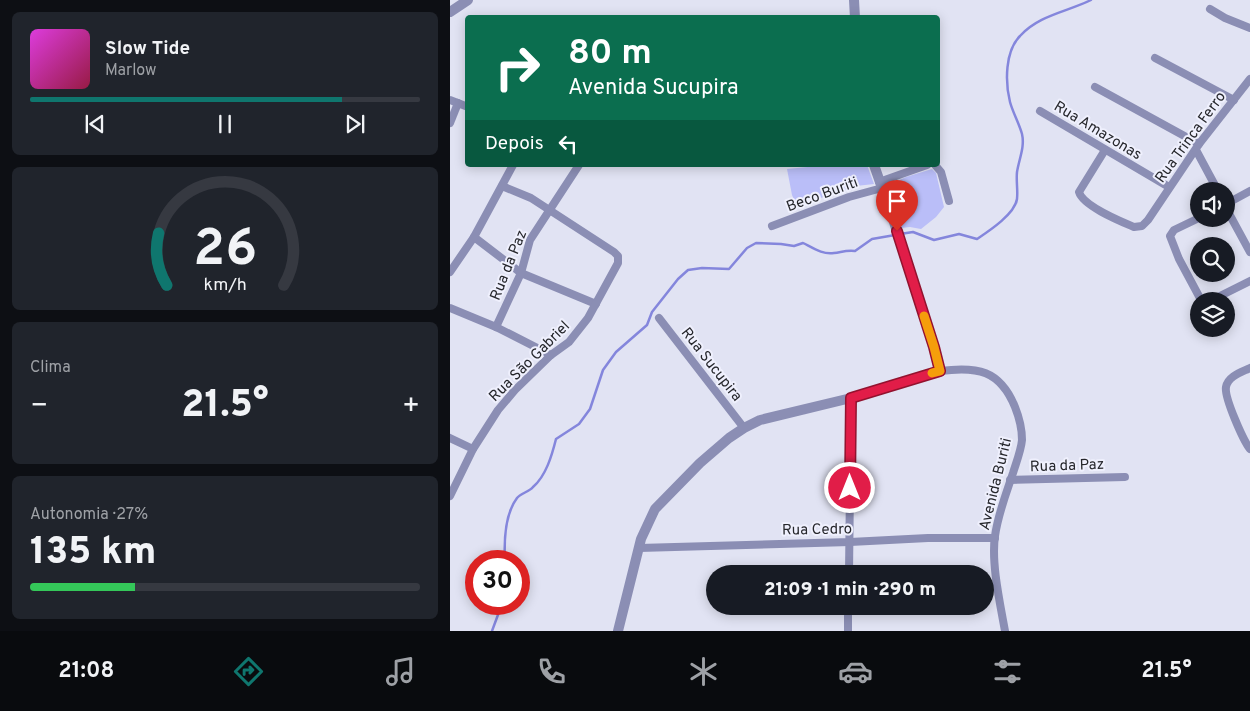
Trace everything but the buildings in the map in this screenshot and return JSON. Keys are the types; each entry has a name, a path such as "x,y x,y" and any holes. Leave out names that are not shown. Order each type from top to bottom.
{"street":[{"path":"450,12 468,0"},
{"path":"854,0 856,15"},
{"path":"1210,9 1225,18 1250,28"},
{"path":"1155,58 1234,100"},
{"name":"Rua Trinca Ferro","path":"1105,150 1079,192 1081,198 1092,206 1134,227 1142,226 1197,147 1250,79"},
{"path":"1095,87 1197,147 1214,182"},
{"path":"450,123 454,102"},
{"name":"Rua Amazonas","path":"1040,111 1169,188"},
{"path":"450,272 474,237 512,167"},
{"name":"Rua da Paz","path":"496,327 521,273 530,240 579,167"},
{"path":"618,631 639,548 655,509 700,463 729,438 760,420 851,398 940,371 897,231 875,167"},
{"name":"Beco Buriti","path":"772,226 881,185 922,167"},
{"path":"936,167 943,178 948,201"},
{"path":"502,186 531,198 549,210"},
{"path":"1235,200 1250,191"},
{"name":"Rua São Gabriel","path":"450,496 472,449 498,410 515,390 551,355 569,342 588,318 618,263 618,256 608,248 549,210"},
{"path":"1190,222 1174,230 1170,236 1179,259 1201,300 1210,301 1250,281"},
{"path":"1235,223 1250,252"},
{"path":"474,237 521,273 596,304"},
{"path":"450,308 496,327 551,355"},
{"name":"Rua Sucupira","path":"659,318 744,428"},
{"path":"1250,368 1232,377 1226,386 1226,394 1238,428 1250,449"},
{"name":"Avenida Buriti","path":"940,371 977,370 995,378 1005,388 1016,410 1022,441 1000,511 995,538 999,598 1005,631"},
{"path":"849,565 851,398"},
{"path":"450,438 472,449"},
{"name":"Rua da Paz","path":"1010,480 1125,478"},
{"name":"Rua Cedro","path":"639,548 928,538 995,538"},
{"path":"848,615 848,631"}],"shaded area":[{"path":"868,167 874,184 856,186 797,206 792,195 787,169"},
{"path":"932,169 936,173 944,207 936,217 921,229 901,228 886,186 906,177"}],"waterway":[{"path":"900,234 913,232 934,240 959,234 977,239 1001,222 1012,210 1017,199 1017,172 1023,144 1022,134 1008,94 1007,76 1011,50 1020,36 1036,23 1091,0"},
{"path":"505,550 508,520 517,498 531,489 542,477 556,439 579,424 590,409 603,370 616,352 647,325 652,312 678,279 688,270 702,268 729,269 747,248 756,243 794,246 803,243 818,251 830,253 855,251 872,239 895,235"},
{"path":"492,631 498,615"}],"slow traffic":[{"path":"924,316 940,371 932,373"}],"route":[{"path":"850,488 851,398 940,371 897,231"}]}
